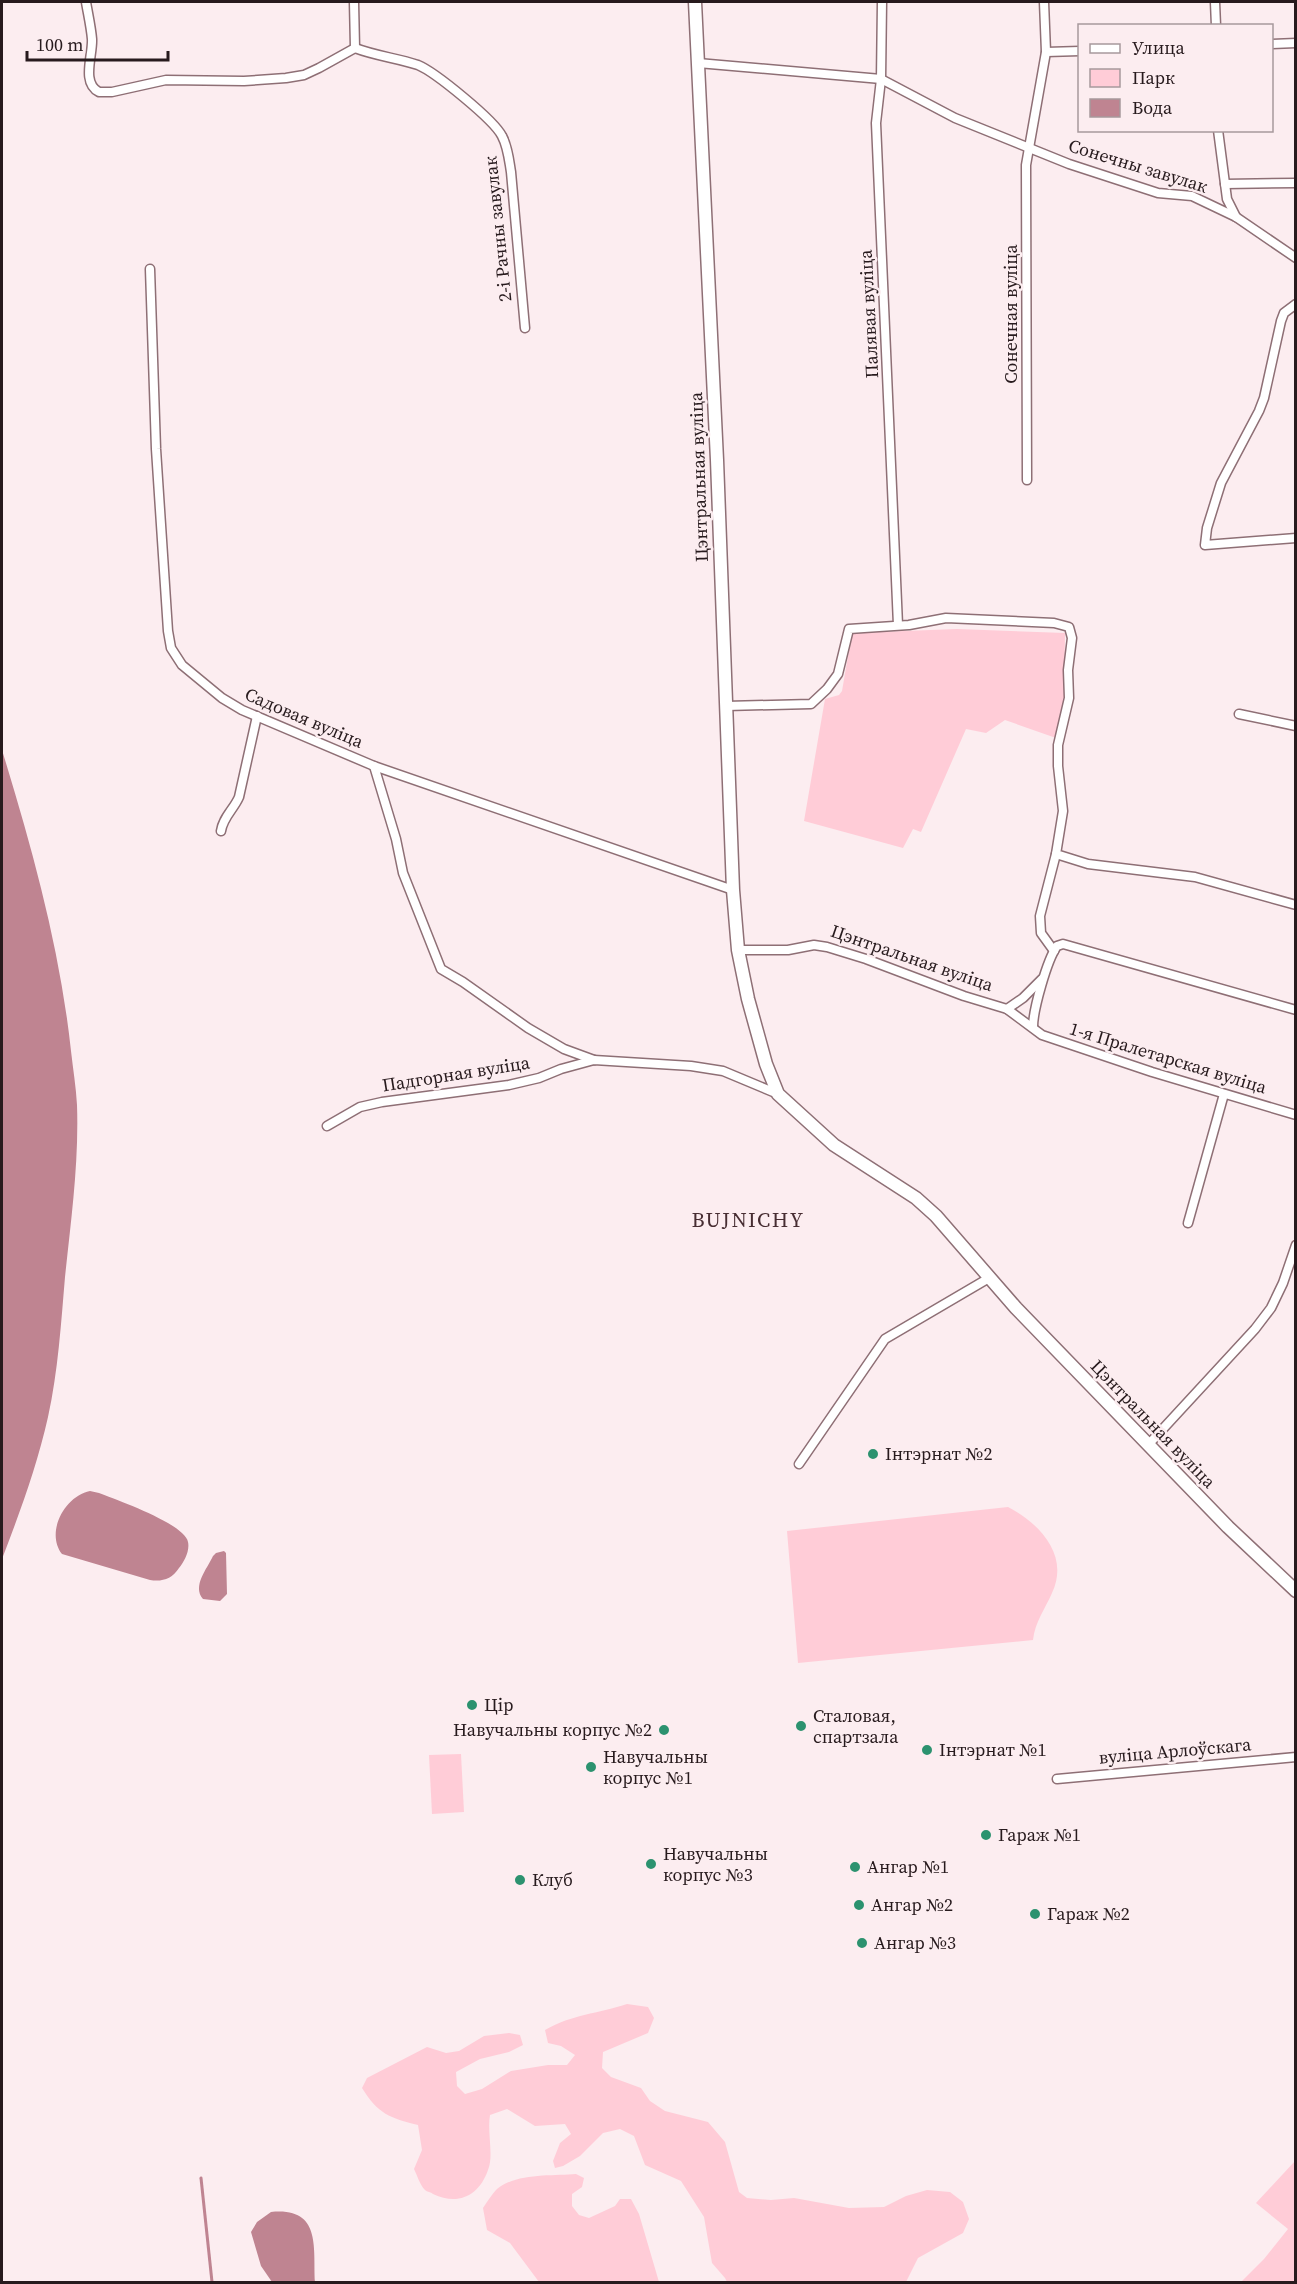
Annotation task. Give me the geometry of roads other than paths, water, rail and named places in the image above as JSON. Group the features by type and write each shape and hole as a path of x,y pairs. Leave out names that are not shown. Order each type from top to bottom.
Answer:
{"street":[{"path":"86,2 92,43 90,77 92,87 99,92 112,92 166,80 244,81 304,75 355,48 354,2"},
{"name":"Цэнтральная вуліца","path":"695,2 716,425 733,890 738,951 759,1040 778,1094 834,1145 916,1198 936,1216 989,1278 1148,1445 1228,1527 1296,1591"},
{"name":"Палявая вуліца","path":"882,2 881,79 876,123 898,625"},
{"name":"Сонечная вуліца","path":"1027,480 1026,165 1046,52 1044,2"},
{"path":"1215,2 1216,24"},
{"path":"1273,44 1296,43"},
{"name":"2-і Рачны завулак","path":"355,48 421,67 441,80 494,124 502,135 507,147 511,172 525,328"},
{"path":"1046,52 1078,51"},
{"path":"698,63 881,79"},
{"name":"Сонечны завулак","path":"881,79 955,118 1069,164 1158,193 1192,196 1236,217 1296,258"},
{"path":"1218,132 1227,199 1236,217"},
{"path":"1225,183 1296,183"},
{"name":"Садовая вуліца","path":"150,269 156,449 169,640 174,654 182,664 222,698 257,716 374,766 733,890"},
{"path":"1296,304 1288,308 1281,321 1264,398 1221,483 1207,528 1205,545 1296,538"},
{"path":"726,706 811,704 827,689 838,674 849,629 946,618 1054,623 1069,627 1072,638 1068,670 1069,698 1058,745 1063,811 1056,854 1040,916 1041,933 1054,951"},
{"path":"1239,714 1296,726"},
{"path":"221,831 222,825 236,804 257,716"},
{"name":"Падгорная вуліца","path":"374,766 396,839 403,873 441,969 528,1029 564,1049 594,1060 691,1066 723,1071 778,1094"},
{"path":"1056,854 1088,864 1124,870 1195,877 1296,905"},
{"path":"1033,1027 1034,1015 1054,951 1063,944 1077,946 1296,1010"},
{"name":"Цэнтральная вуліца","path":"738,951 789,950 814,945 827,947 875,962 964,996 1008,1008 1033,1027"},
{"path":"1008,1008 1035,988 1046,974"},
{"name":"1-я Пралетарская вуліца","path":"1033,1027 1042,1035 1152,1072 1296,1115"},
{"name":"Падгорная вуліца","path":"327,1126 360,1107 509,1085 594,1060"},
{"path":"1188,1224 1224,1094"},
{"path":"1148,1445 1255,1329 1271,1308 1283,1283 1296,1245"},
{"path":"799,1464 885,1339 989,1278"},
{"name":"вуліца Арлоўскага","path":"1057,1779 1296,1757"}],"water":[{"path":"2,750 44,899 60,974 76,1092 77,1148 59,1347 51,1400 44,1435 33,1471 2,1559"},
{"path":"90,1491 149,1513 184,1535 188,1542 188,1549 185,1560 176,1572 166,1579 150,1580 62,1554 57,1545 56,1536 60,1516 73,1500"},
{"path":"224,1551 226,1553 227,1594 220,1601 203,1599 199,1589 202,1578 213,1556"},
{"path":"271,2212 287,2212 299,2216 307,2223 314,2244 315,2282 272,2282 261,2266 251,2232 257,2222"}],"waterway":[{"path":"201,2178 212,2282"}],"place":[{"name":"Інтэрнат №2","path":"873,1454"},
{"name":"Цір","path":"472,1705"},
{"name":"Сталовая, спартзала","path":"801,1726"},
{"name":"Навучальны корпус №2","path":"664,1730"},
{"name":"Інтэрнат №1","path":"927,1750"},
{"name":"Навучальны корпус №1","path":"591,1767"},
{"name":"Гараж №1","path":"986,1835"},
{"name":"Навучальны корпус №3","path":"651,1864"},
{"name":"Ангар №1","path":"855,1867"},
{"name":"Клуб","path":"520,1880"},
{"name":"Ангар №2","path":"859,1905"},
{"name":"Гараж №2","path":"1035,1914"},
{"name":"Ангар №3","path":"862,1943"}],"district":[{"name":"BUJNICHY","path":"748,1220"}]}
